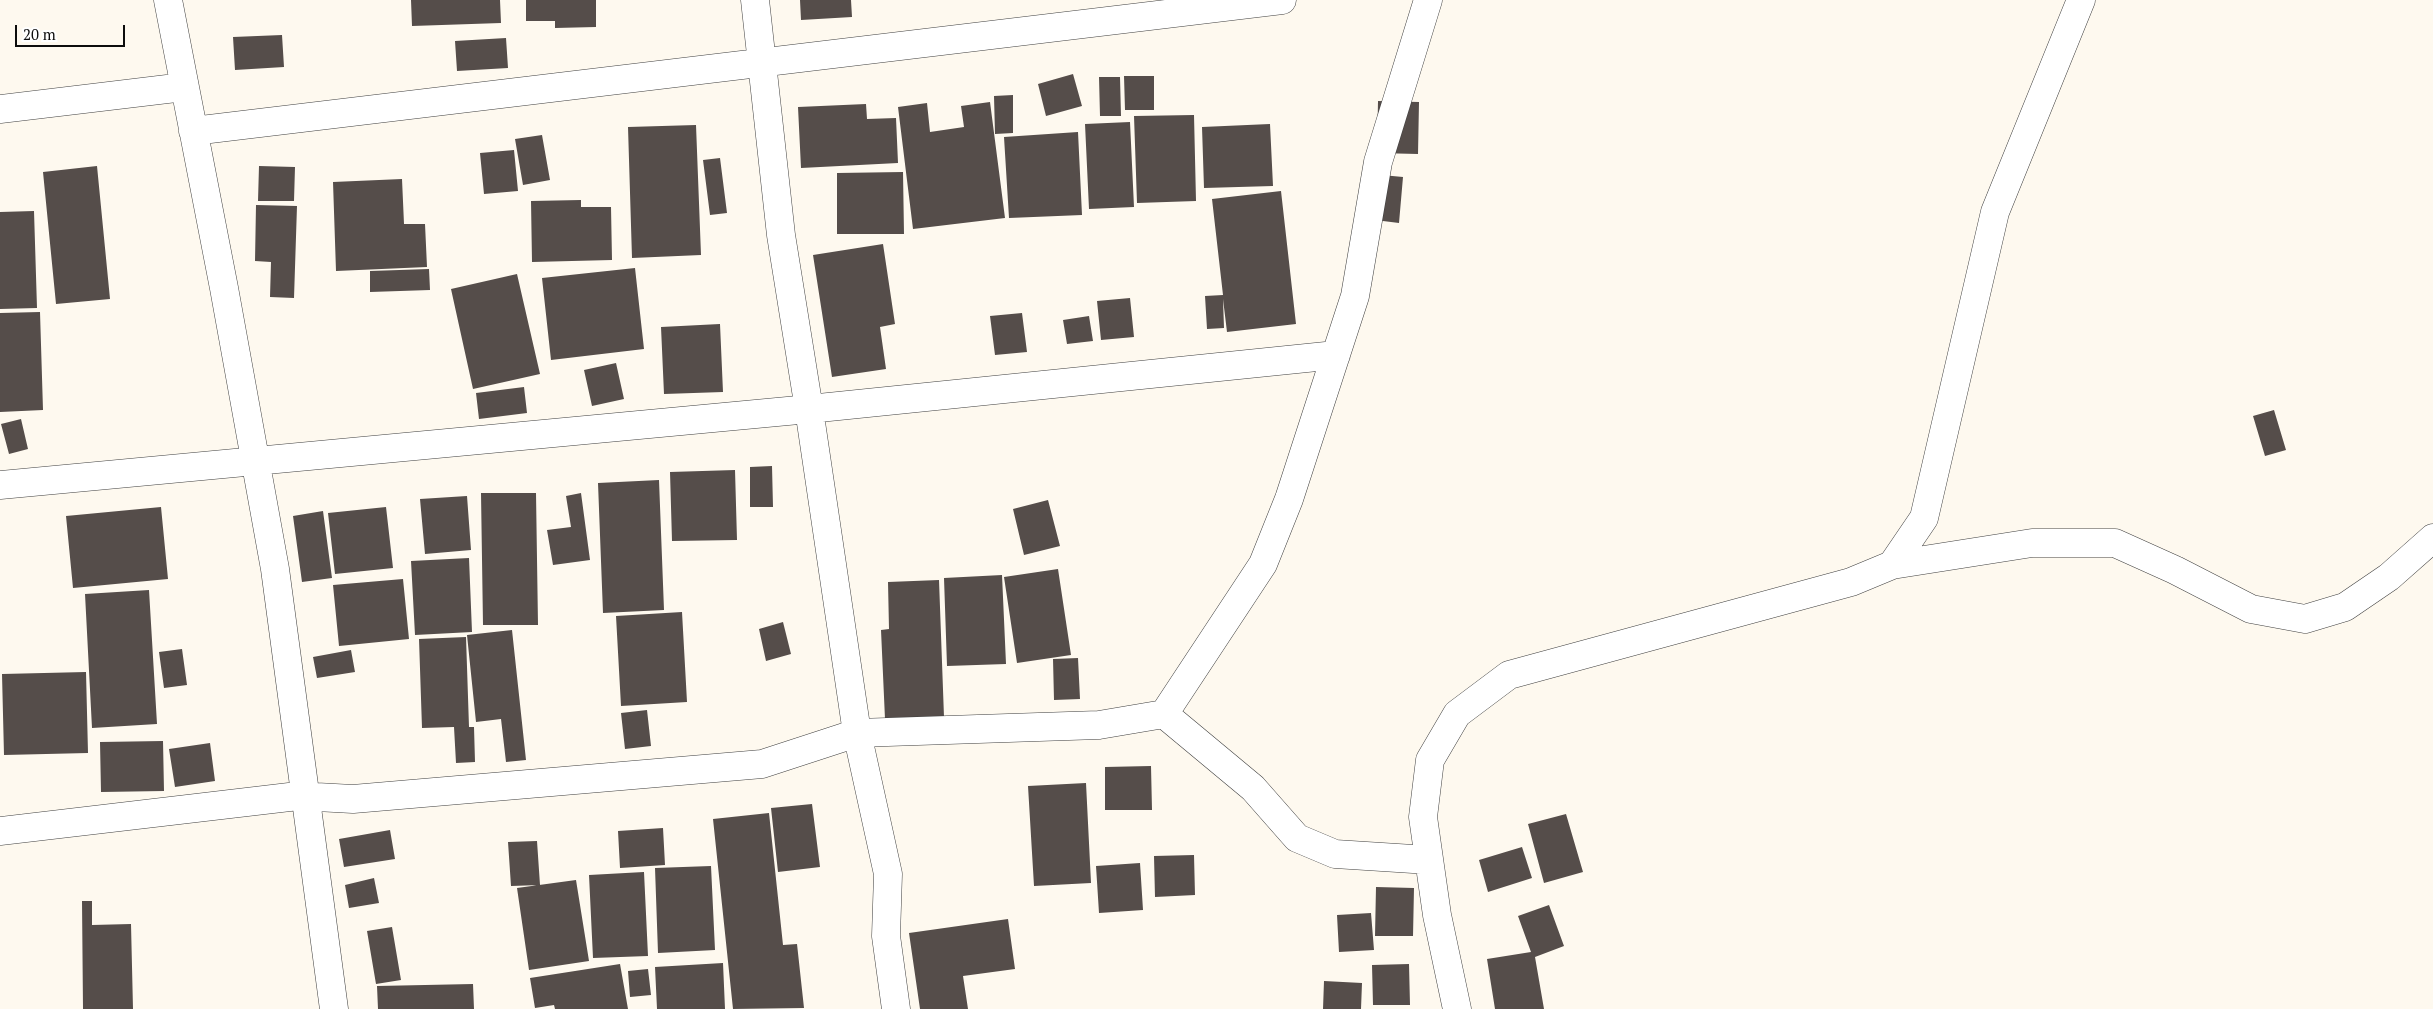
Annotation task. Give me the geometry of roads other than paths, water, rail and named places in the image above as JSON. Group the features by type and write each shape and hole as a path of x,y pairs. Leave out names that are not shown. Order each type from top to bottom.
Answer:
{"street":[{"path":"168,0 275,569 334,1009"},
{"path":"755,0 781,235 857,733 888,874 886,936 896,1009"},
{"path":"193,131 1282,0"},
{"path":"0,831 306,796 353,799 762,764 857,733 1099,725 1164,714 1263,564 1288,499 1355,296 1378,162 1428,0"},
{"path":"1892,565 1924,518 1995,212 2081,0"},
{"path":"0,109 184,87"},
{"path":"0,485 809,409 1336,355"},
{"path":"1457,1009 1437,915 1424,817 1430,760 1457,714 1509,675 1851,582 1892,565 2032,543 2115,543 2175,570 2251,609 2305,619 2346,607 2389,577 2433,538"},
{"path":"1164,714 1254,788 1297,838 1334,854 1429,860"}]}
